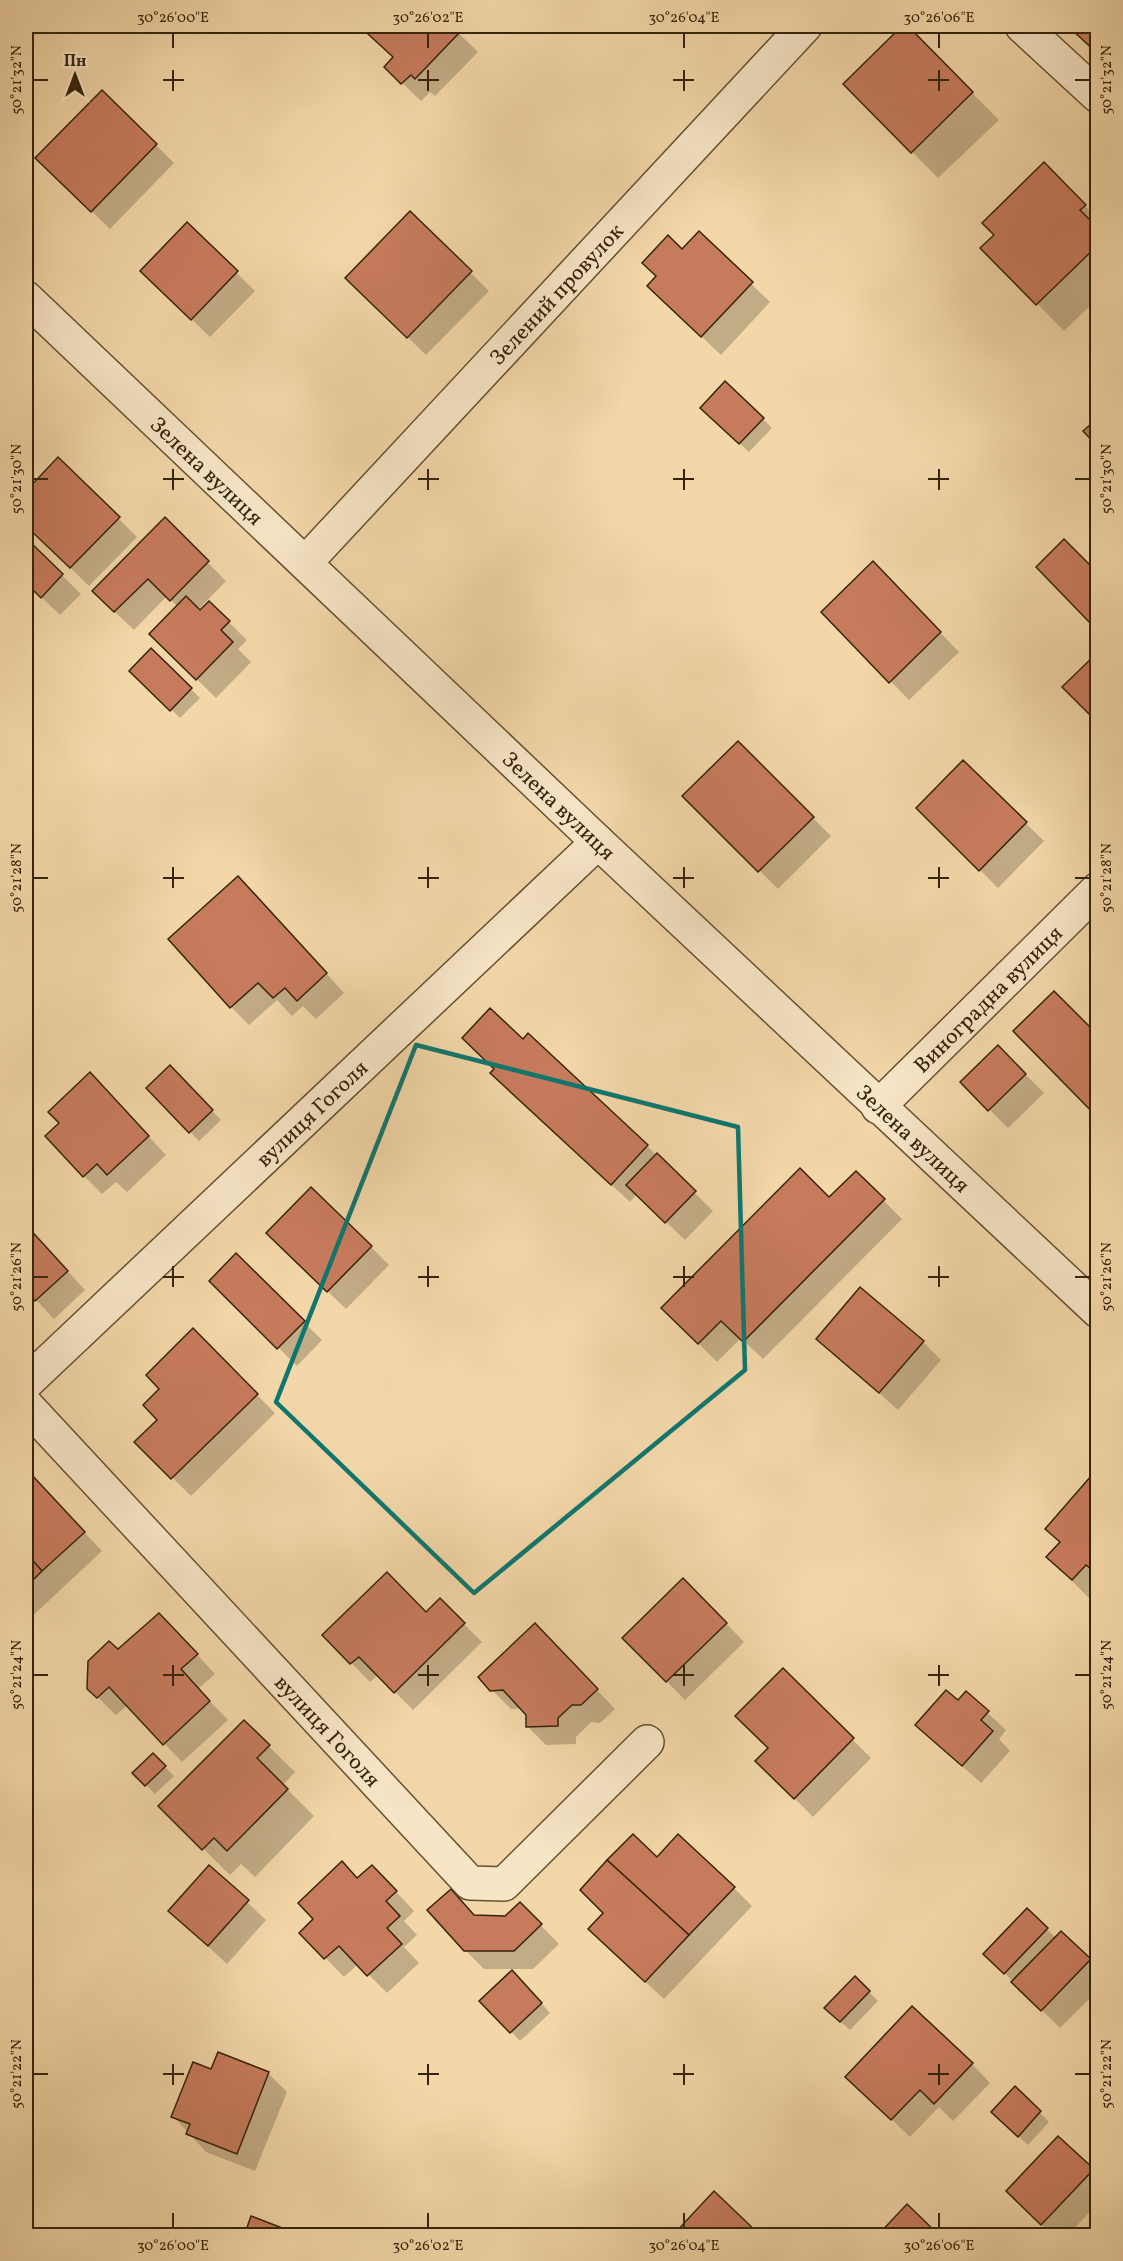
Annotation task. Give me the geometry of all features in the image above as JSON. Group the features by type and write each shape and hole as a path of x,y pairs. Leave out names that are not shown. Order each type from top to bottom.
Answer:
{"street":[{"name":"Зелений провулок","path":"305,563 806,26"},
{"path":"1022,26 1098,96"},
{"name":"Зелена вулиця","path":"26,298 598,842 1098,1311"},
{"name":"вулиця Гоголя","path":"26,1383 598,842"},
{"name":"Виноградна вулиця","path":"879,1107 1098,890"},
{"name":"вулиця Гоголя","path":"26,1405 470,1882 504,1884 647,1742"}],"highlighted area":[{"path":"416,1045 738,1127 745,1370 474,1593 276,1402"}],"building":[{"path":"376,26 453,26 460,32 415,79 411,75 401,84 384,67 393,57 368,34"},
{"path":"902,26 908,26 973,92 911,153 843,84"},
{"path":"1072,26 1098,26 1098,54 1070,28"},
{"path":"102,90 157,144 91,212 35,158"},
{"path":"1044,162 1086,205 1080,210 1098,228 1098,245 1036,305 980,248 994,235 982,223"},
{"path":"410,211 472,271 407,338 345,278"},
{"path":"187,222 238,271 191,320 140,271"},
{"path":"699,231 753,282 701,337 647,286 656,276 642,263 668,235 682,249"},
{"path":"725,381 764,418 739,444 700,408"},
{"path":"1098,418 1098,447 1083,431"},
{"path":"58,457 120,517 70,568 26,526 26,491"},
{"path":"165,517 209,561 170,601 148,579 114,612 92,591"},
{"path":"26,538 63,574 41,598 26,583"},
{"path":"1064,539 1098,573 1098,620 1092,625 1036,567"},
{"path":"873,561 941,632 889,683 821,612"},
{"path":"186,596 200,610 209,601 230,621 221,630 233,642 196,680 149,634"},
{"path":"151,648 192,688 170,711 129,671"},
{"path":"1098,652 1098,723 1062,687"},
{"path":"738,741 814,817 758,872 682,796"},
{"path":"963,760 1027,822 979,871 916,808"},
{"path":"238,876 327,973 297,1001 285,988 273,998 258,983 230,1008 168,939"},
{"path":"1054,991 1098,1035 1098,1118 1013,1031"},
{"path":"490,1008 523,1039 528,1033 648,1145 611,1185 490,1073 494,1069 462,1038"},
{"path":"998,1045 1026,1074 988,1111 960,1082"},
{"path":"170,1065 213,1110 189,1133 146,1088"},
{"path":"90,1072 149,1136 107,1175 97,1164 83,1177 45,1136 59,1123 48,1112"},
{"path":"657,1153 696,1191 665,1223 626,1185"},
{"path":"800,1168 829,1197 856,1171 885,1199 743,1342 721,1321 698,1344 661,1308"},
{"path":"311,1187 372,1246 327,1292 266,1233"},
{"path":"26,1225 68,1271 35,1301 26,1291"},
{"path":"236,1253 305,1321 277,1349 209,1281"},
{"path":"860,1287 924,1341 879,1393 816,1339"},
{"path":"193,1328 258,1394 171,1479 134,1442 157,1420 143,1405 159,1389 146,1375"},
{"path":"1098,1468 1098,1575 1086,1565 1072,1580 1046,1557 1060,1542 1045,1529"},
{"path":"30,1473 85,1532 42,1571 26,1553 26,1477"},
{"path":"26,1553 42,1571 26,1587"},
{"path":"387,1572 426,1612 440,1598 465,1623 394,1693 359,1657 350,1664 322,1635"},
{"path":"683,1578 727,1623 666,1682 622,1638"},
{"path":"159,1613 198,1654 181,1669 210,1701 163,1745 109,1687 97,1698 87,1689 88,1661 109,1641 118,1649"},
{"path":"535,1623 598,1689 581,1705 572,1705 558,1718 558,1726 526,1727 526,1715 503,1690 490,1691 478,1677"},
{"path":"783,1668 854,1738 794,1799 755,1761 768,1748 735,1716"},
{"path":"946,1690 958,1700 966,1691 989,1711 981,1720 993,1731 962,1766 915,1725"},
{"path":"244,1720 270,1745 257,1758 288,1789 227,1851 214,1838 202,1850 158,1806"},
{"path":"153,1753 166,1766 145,1786 132,1773"},
{"path":"633,1834 657,1857 678,1834 735,1887 689,1935 607,1860"},
{"path":"607,1860 689,1935 645,1982 588,1929 603,1913 580,1890"},
{"path":"342,1861 357,1878 372,1865 397,1891 386,1901 400,1916 387,1928 402,1944 367,1976 339,1946 324,1959 299,1933 313,1919 298,1903"},
{"path":"209,1865 249,1900 208,1946 168,1911"},
{"path":"451,1889 474,1915 505,1916 520,1902 542,1924 514,1951 464,1951 427,1910"},
{"path":"1027,1908 1048,1928 1004,1974 983,1954"},
{"path":"1061,1931 1091,1959 1041,2011 1011,1982"},
{"path":"512,1970 542,2003 510,2033 479,2001"},
{"path":"855,1976 870,1991 840,2022 824,2008"},
{"path":"912,2006 973,2063 934,2104 920,2090 891,2120 845,2077"},
{"path":"218,2052 269,2072 237,2154 186,2134 190,2124 171,2117 193,2062 211,2069"},
{"path":"1015,2086 1041,2111 1018,2137 991,2112"},
{"path":"1058,2136 1094,2169 1041,2225 1006,2191"},
{"path":"714,2191 761,2236 672,2236"},
{"path":"907,2204 940,2236 877,2236"},
{"path":"251,2216 303,2236 244,2236"}]}
